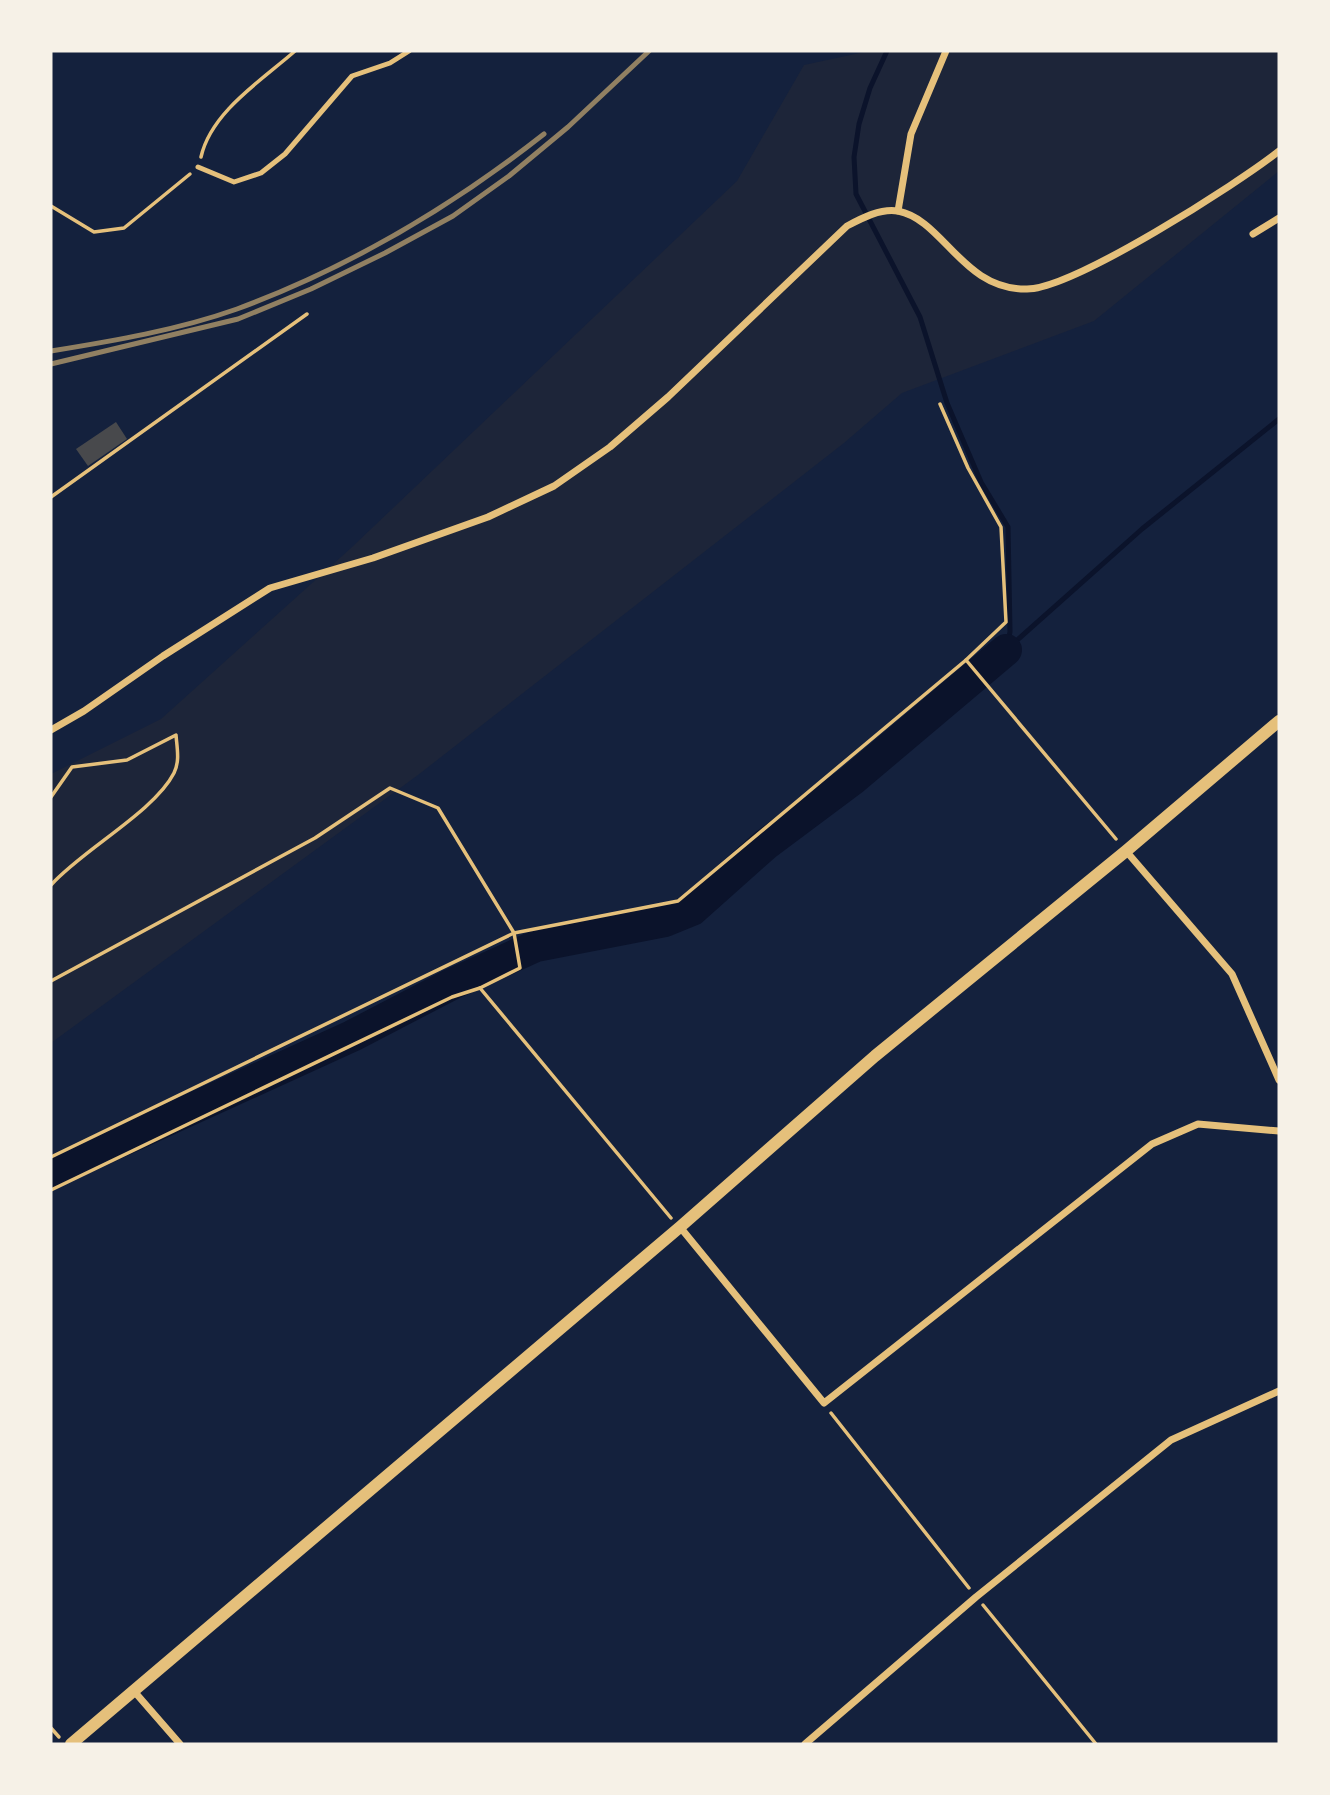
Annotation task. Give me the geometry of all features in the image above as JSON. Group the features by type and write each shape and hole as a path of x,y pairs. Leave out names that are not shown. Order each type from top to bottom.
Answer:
{"street":[{"path":"898,211 911,134 946,51"},
{"path":"51,730 84,712 163,656 270,588 373,558 477,521 554,486 610,447 668,397 848,226 881,212 898,211 916,218 993,285 1029,290 1106,260 1249,175 1279,151"},
{"path":"1253,234 1279,218"},
{"path":"71,1744 680,1227 875,1056 1279,722"},
{"path":"1126,851 1232,974 1279,1080"},
{"path":"680,1227 824,1403 1152,1144 1198,1124 1279,1131"},
{"path":"805,1744 976,1597 1171,1440 1279,1391"},
{"path":"133,1690 180,1744"}],"lane":[{"path":"198,167 234,181 261,173 285,154 352,76 390,63 409,51"}],"path":[{"path":"51,206 94,232 124,229 198,167 205,138 226,112 295,51"},
{"path":"51,497 307,314"},
{"path":"51,1157 514,933 678,901 966,660 1006,622 1001,527 968,468 940,404"},
{"path":"966,660 1126,851"},
{"path":"51,797 72,767 127,760 176,736 178,757 174,773 157,794 106,839 67,866 51,885"},
{"path":"51,981 315,838 390,788 438,807 514,933 520,968 480,988 452,997 51,1190"},
{"path":"480,988 680,1227"},
{"path":"824,1403 976,1597 1096,1744"}],"shaded area":[{"path":"869,51 1279,51 1279,171 1094,321 902,393 844,443 418,775 51,1043 51,774 161,719 351,548 737,181 804,65"}],"building":[{"path":"116,422 127,439 88,466 76,449"}],"waterway":[{"path":"887,51 870,88 859,124 854,157 856,194 920,317 947,403 981,482 1008,527 1010,632 1006,650"},
{"path":"1006,650 1142,529 1279,419"},
{"path":"51,1173 352,1036 452,984 536,946 665,921 692,910 765,845 852,780 1006,650"}],"railway":[{"path":"51,364 238,319 311,289 385,253 453,216 509,176 568,127 649,51"},
{"path":"51,351 192,323 237,309 319,275 435,211 544,134"}]}
